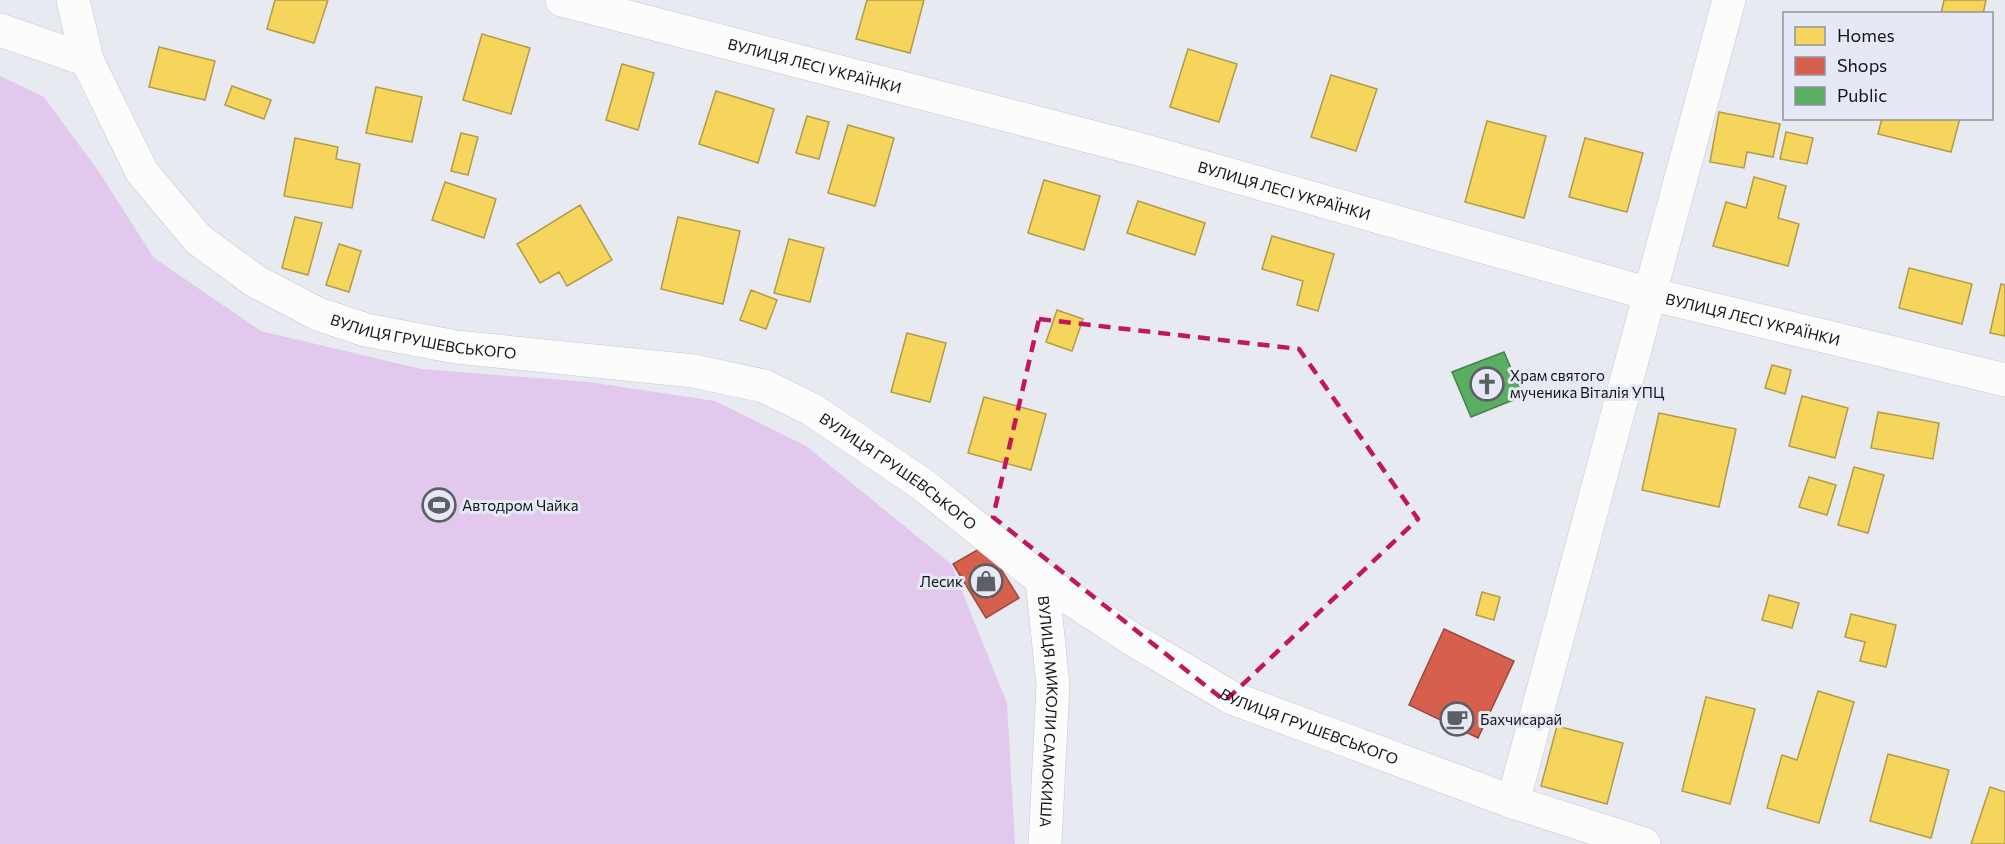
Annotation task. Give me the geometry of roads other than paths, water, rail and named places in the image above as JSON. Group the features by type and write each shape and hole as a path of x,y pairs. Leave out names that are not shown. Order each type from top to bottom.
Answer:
{"street":[{"name":"ВУЛИЦЯ ГРУШЕВСЬКОГО","path":"73,0 87,60 142,172 198,239 255,282 318,314 366,330 456,347 694,371 764,386 811,409 922,484 1042,580 1132,639 1232,698 1513,802 1644,844"},
{"name":"ВУЛИЦЯ ЛЕСІ УКРАЇНКИ","path":"562,0 1146,151 1650,294 2005,380"},
{"path":"1513,802 1728,0"},
{"path":"0,30 87,60"},
{"name":"ВУЛИЦЯ МИКОЛИ САМОКИША","path":"1042,580 1053,685 1045,844"}],"place":[{"name":"Храм святого мученика Віталія УПЦ","path":"1487,384"},
{"name":"Автодром Чайка","path":"439,505"},
{"name":"Лесик","path":"986,581"},
{"name":"Бахчисарай","path":"1457,719"}]}
